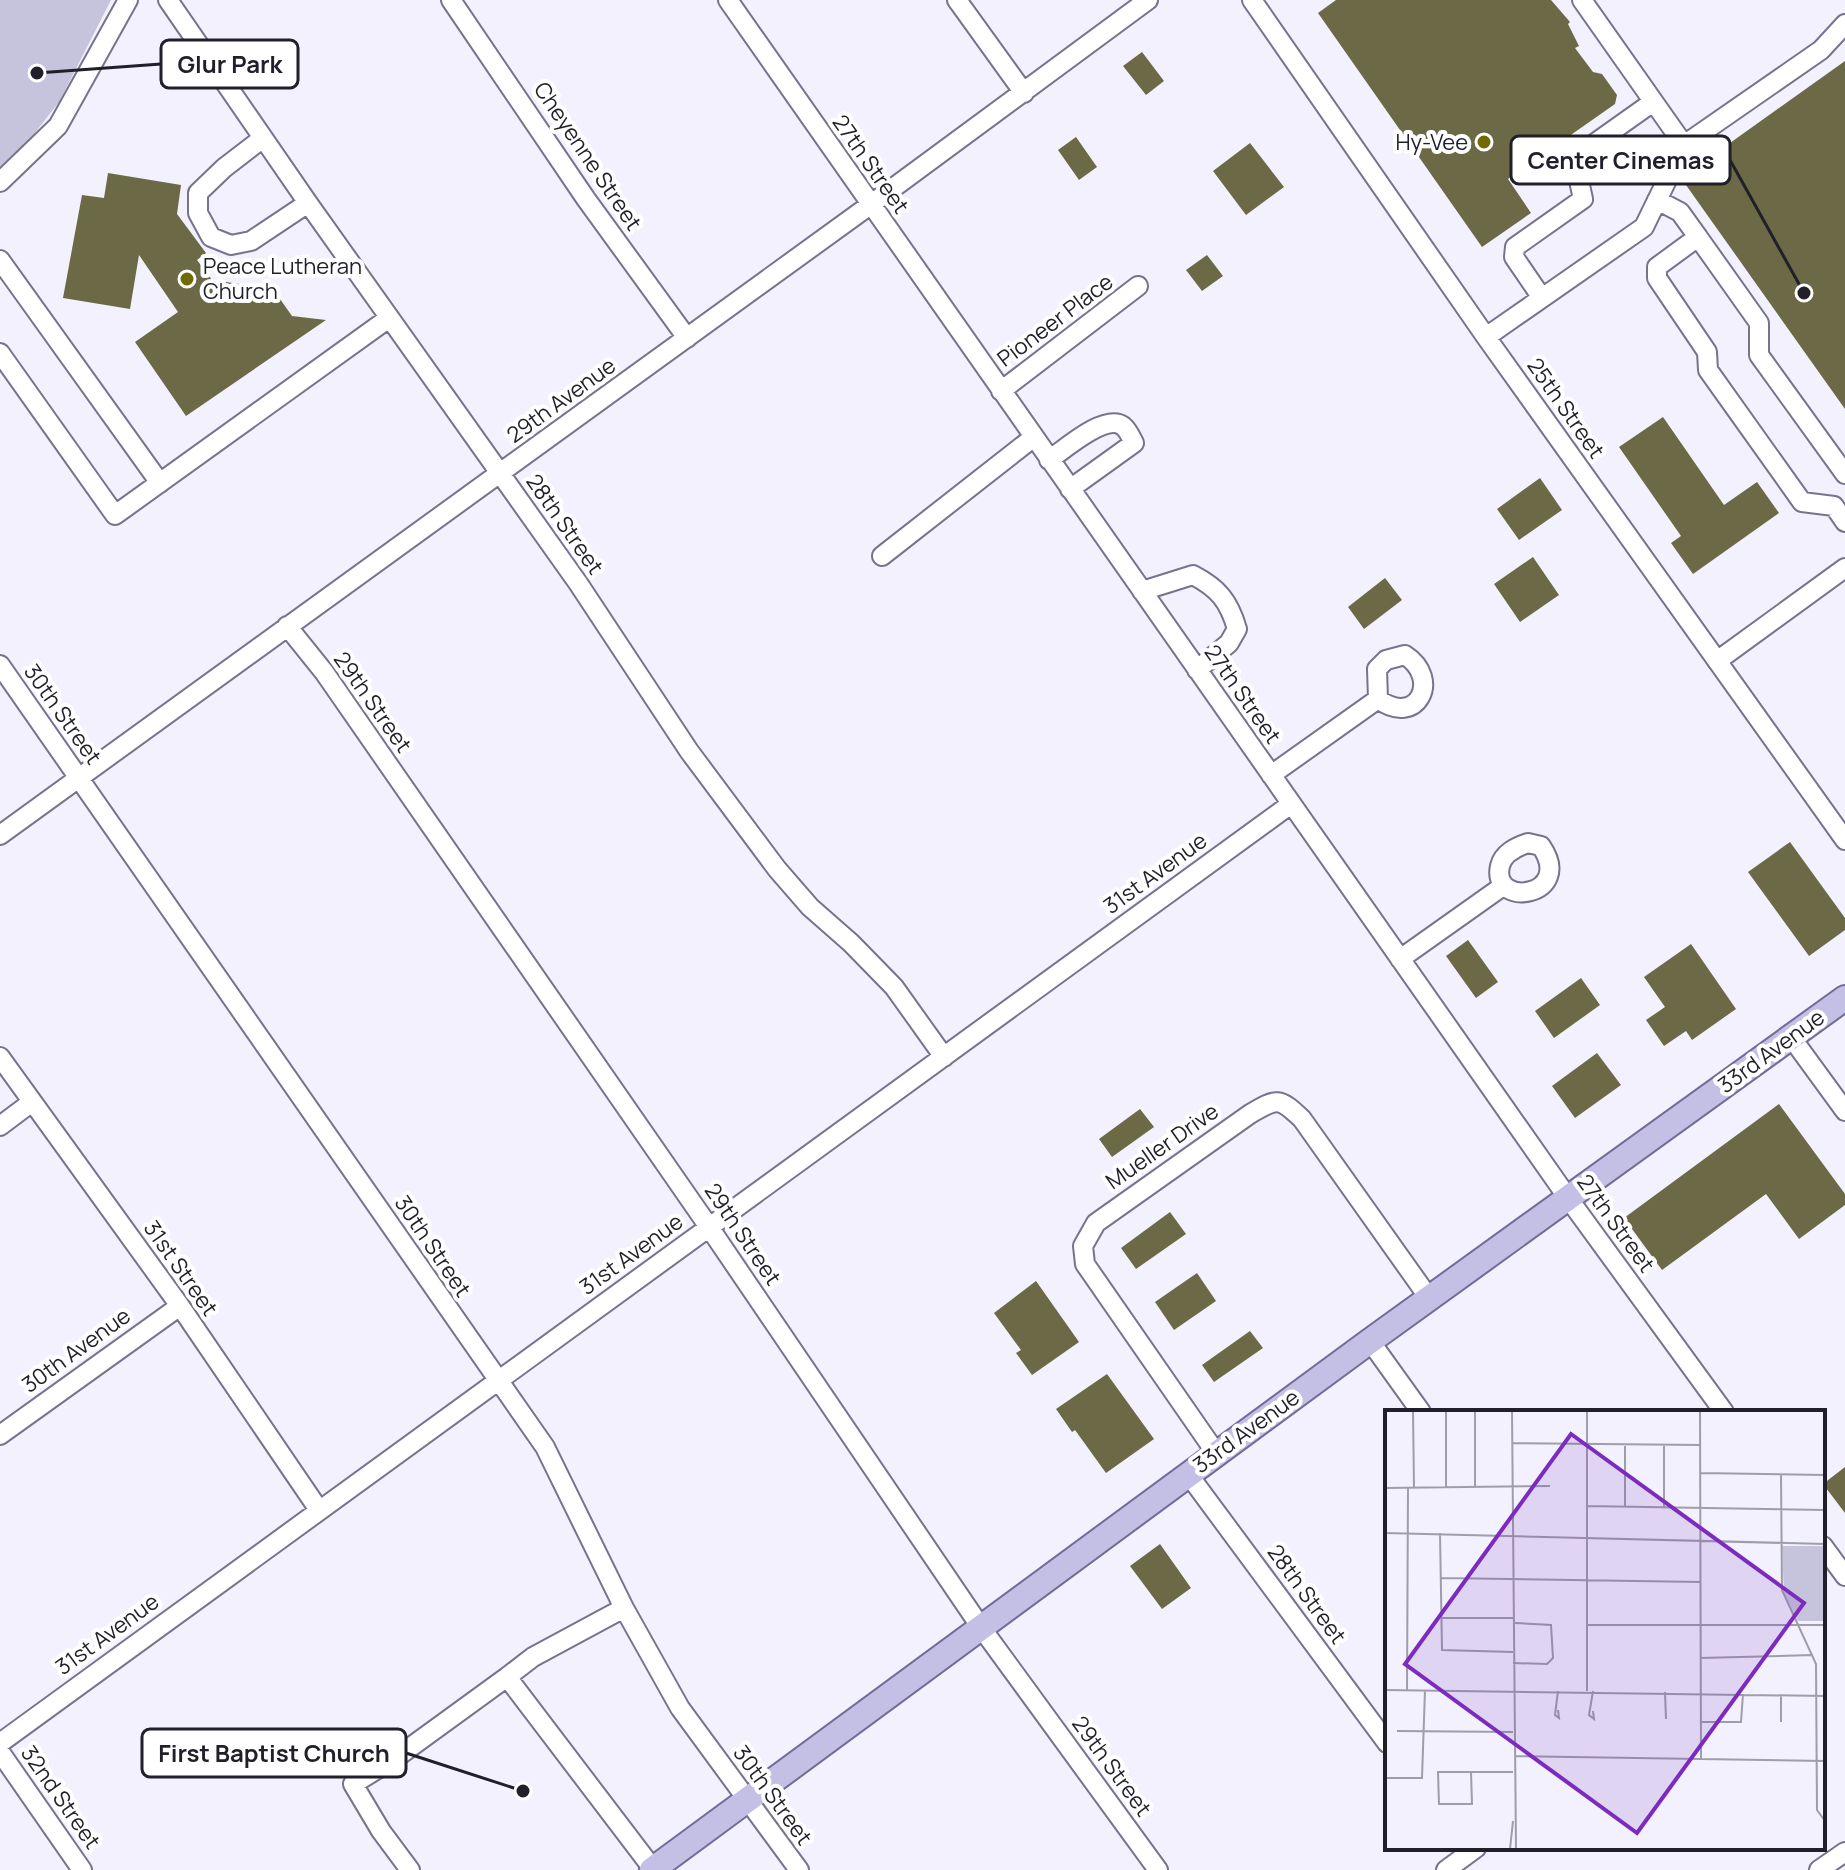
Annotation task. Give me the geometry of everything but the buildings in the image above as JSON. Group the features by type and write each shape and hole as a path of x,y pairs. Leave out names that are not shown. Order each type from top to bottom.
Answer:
{"main road":[{"name":"33rd Avenue","path":"653,1870 1216,1453 1845,998"}],"street":[{"path":"0,182 58,126 128,0"},
{"name":"28th Street","path":"168,0 578,583 689,751 777,869 810,907 894,987 944,1057"},
{"name":"Cheyenne Street","path":"451,0 586,199 687,338"},
{"name":"27th Street","path":"728,0 1568,1198 1723,1410"},
{"path":"957,0 1024,93"},
{"name":"29th Avenue","path":"0,835 1148,0"},
{"name":"25th Street","path":"1252,0 1486,337 1845,840"},
{"path":"1582,0 1684,145"},
{"path":"1486,337 1644,227 1684,145 1821,50 1845,24"},
{"path":"1542,298 1514,257 1515,247 1583,199 1574,158 1653,102"},
{"path":"263,138 198,193 198,213 211,237 231,245 251,241 308,203"},
{"path":"1657,200 1680,212 1759,323 1759,355 1845,474"},
{"path":"1698,237 1657,267 1657,278 1707,352 1708,370 1802,502 1839,502 1845,522"},
{"path":"0,260 160,483"},
{"name":"Pioneer Place","path":"1001,391 1138,286"},
{"path":"0,353 115,515 389,318"},
{"path":"1049,460 1108,422 1121,424 1128,432 1134,443 1070,489"},
{"path":"882,556 1034,437"},
{"path":"1717,661 1845,568"},
{"path":"1142,591 1193,575 1214,586 1226,600 1237,629 1229,643 1197,670"},
{"name":"29th Street","path":"287,626 324,672 709,1227 980,1626 1158,1870"},
{"name":"30th Street","path":"0,665 545,1447 624,1608 680,1708 799,1870"},
{"path":"1271,775 1378,699"},
{"name":"31st Avenue","path":"0,1743 1291,804"},
{"path":"1400,959 1503,886"},
{"path":"1791,1037 1845,1111"},
{"name":"31st Street","path":"0,1057 180,1306 319,1510"},
{"name":"Mueller Drive","path":"1216,1453 1085,1264 1083,1246 1096,1223 1250,1114 1273,1100 1284,1102 1302,1119 1429,1298"},
{"path":"0,1126 32,1102"},
{"name":"30th Avenue","path":"0,1435 180,1306"},
{"path":"1370,1341 1420,1410"},
{"name":"28th Street","path":"1188,1474 1385,1740"},
{"path":"1825,1549 1845,1576"},
{"path":"410,1870 381,1831 353,1784 397,1757 533,1657 624,1608"},
{"path":"507,1677 653,1870"},
{"name":"32nd Street","path":"0,1752 82,1870"},
{"path":"1446,1870 1470,1850"},
{"path":"1819,1870 1845,1852"}],"shaded area":[{"path":"0,0 111,0 59,102 27,143 0,170"}],"place":[{"name":"Glur Park","path":"37,73"},
{"name":"Hy-Vee","path":"1484,142"},
{"name":"Peace Lutheran Church","path":"187,279"},
{"name":"Center Cinemas","path":"1804,293"},
{"name":"First Baptist Church","path":"523,1791"}]}
